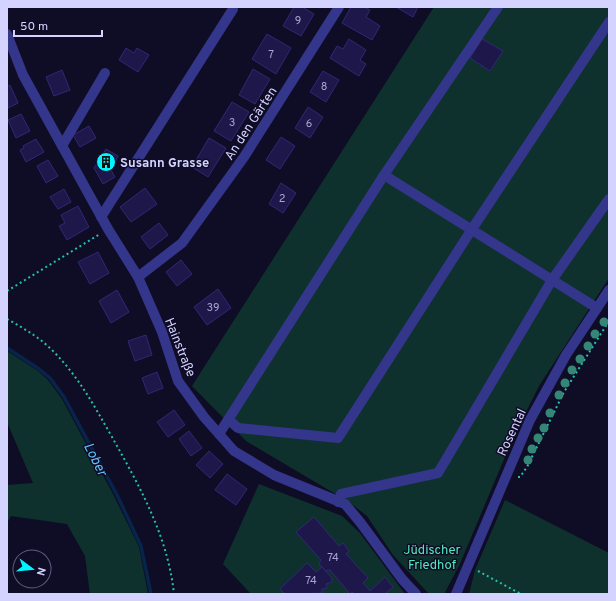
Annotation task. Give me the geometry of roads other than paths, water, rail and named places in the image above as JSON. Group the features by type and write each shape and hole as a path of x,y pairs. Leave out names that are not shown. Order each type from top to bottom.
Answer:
{"street":[{"name":"An den Gärten","path":"138,277 182,243 244,158 339,7"},
{"path":"219,434 230,420 384,176 498,7"},
{"path":"101,217 233,9"},
{"path":"230,420 238,428 338,438 472,229 609,22"},
{"name":"Hainstraße","path":"7,34 23,75 101,217 138,277 162,332 178,380 204,418 234,451 274,475 345,504 416,594"},
{"path":"62,146 105,73"},
{"path":"384,176 472,229 597,308"},
{"path":"338,502 341,494 438,473 552,280 609,199"},
{"name":"Rosental","path":"456,594 504,478 530,420 566,355 609,290"}],"waterway":[{"name":"Lober","path":"7,348 50,378 64,397 117,495 141,546 151,594"}],"place":[{"name":"Susann Grasse","path":"106,162"}],"park label":[{"name":"Jüdischer Friedhof","path":"432,556"}]}
